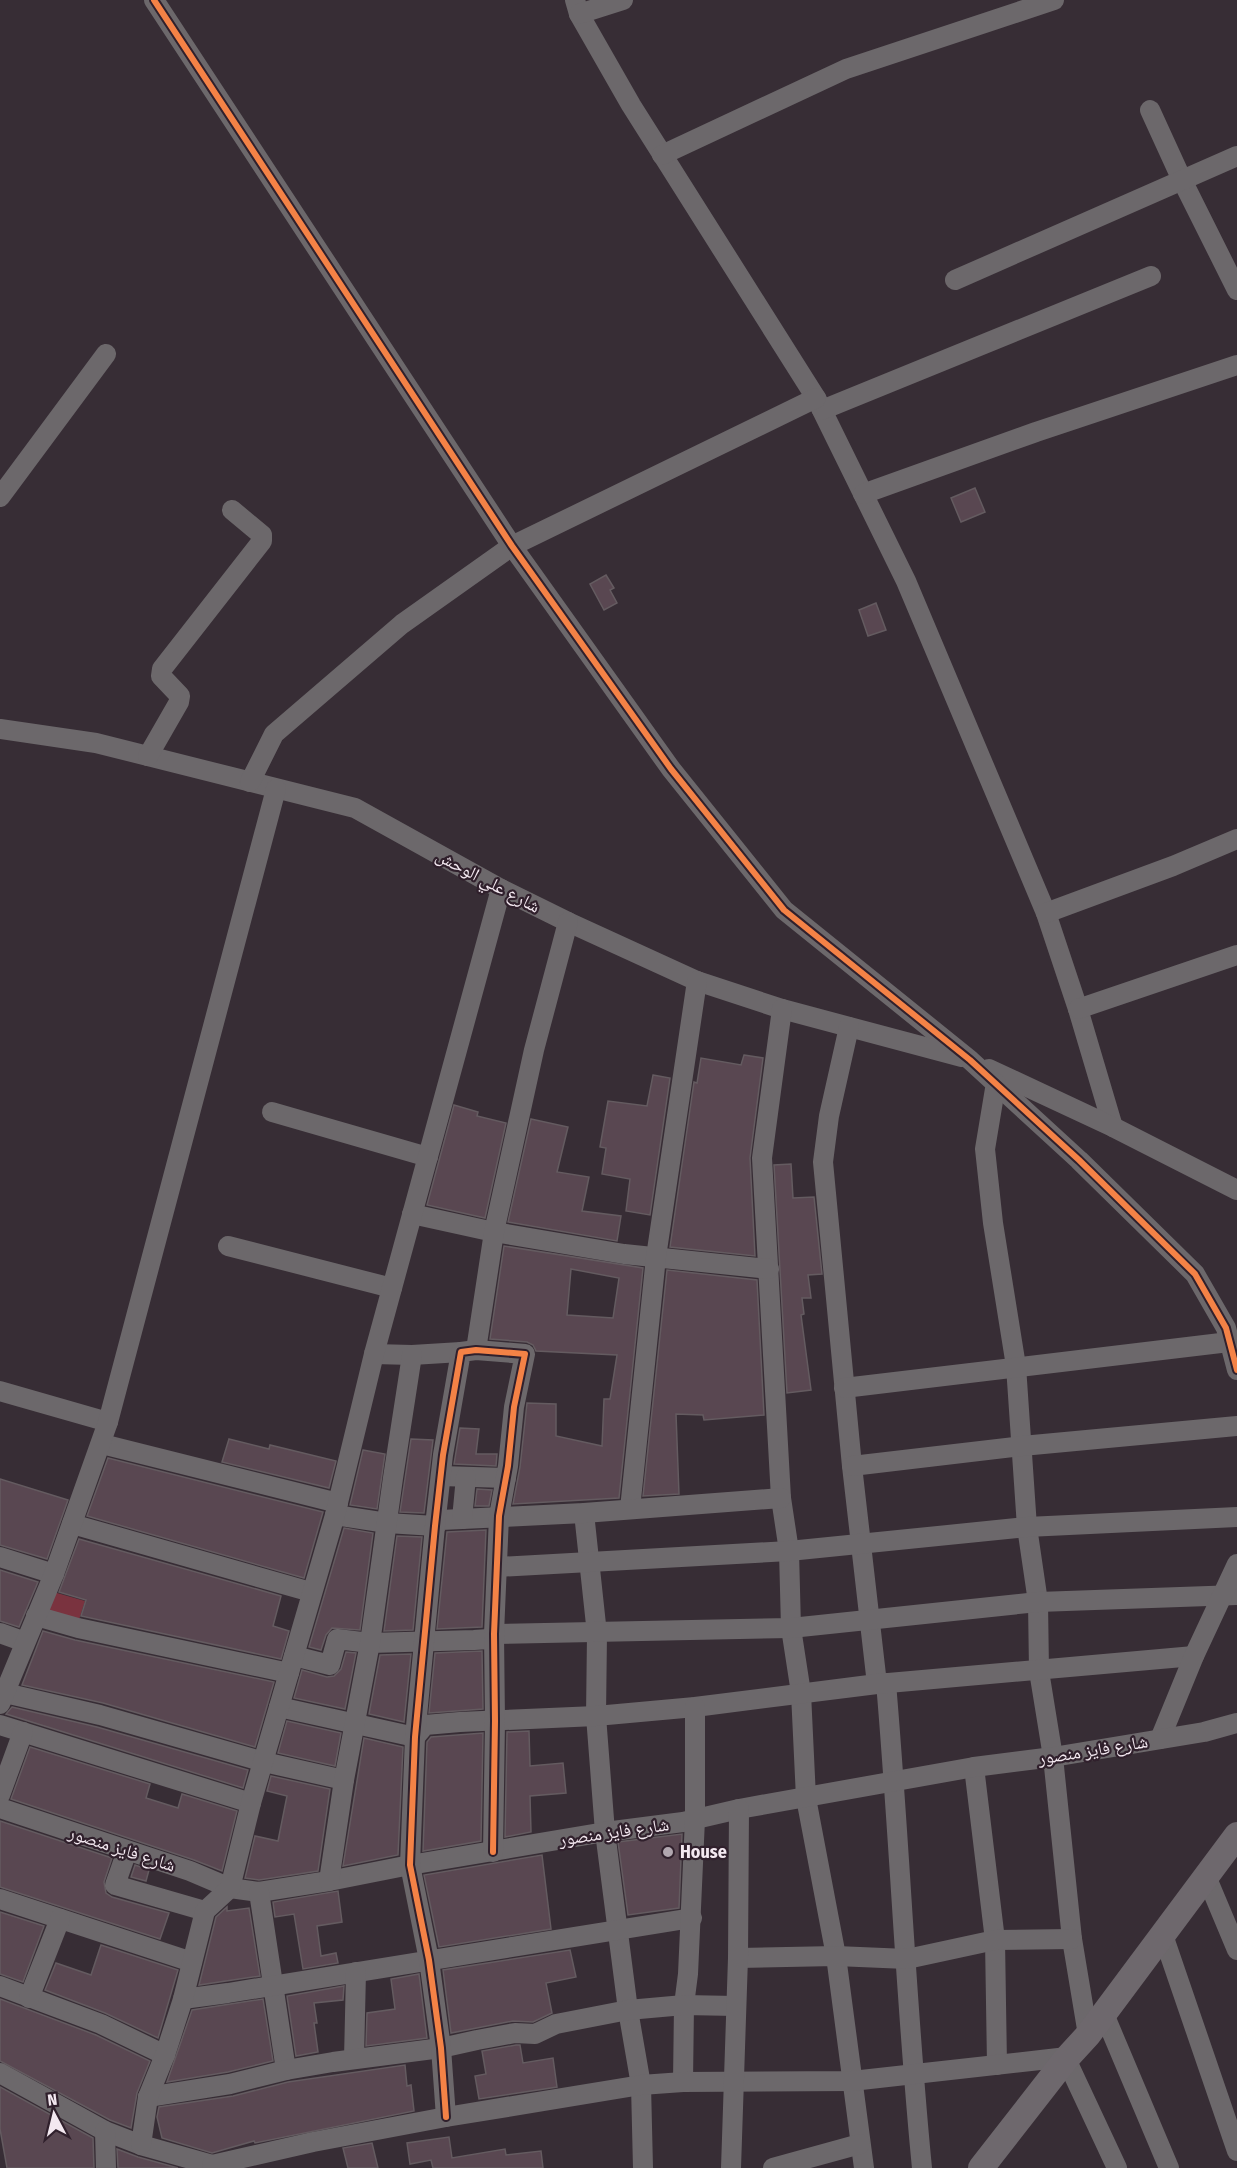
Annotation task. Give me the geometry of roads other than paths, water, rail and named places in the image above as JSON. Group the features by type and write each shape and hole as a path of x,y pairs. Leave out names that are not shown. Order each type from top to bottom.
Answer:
{"main road":[{"path":"981,2168 1067,2058 1088,2035 1237,1835"}],"street":[{"path":"154,0 512,546 671,769 784,910 996,1083 1079,1160 1195,1274 1226,1328 1237,1370"},
{"path":"623,0 577,7 662,155 819,404 906,581 1046,912 1113,1127"},
{"path":"662,155 846,69 1054,0"},
{"path":"1150,110 1237,290"},
{"path":"955,280 1237,156"},
{"path":"250,782 274,734 402,624 512,546 819,404 1151,276"},
{"path":"0,497 106,354"},
{"path":"863,494 1036,432 1237,365"},
{"path":"148,756 179,702 180,696 161,676 162,669 262,542 262,535 232,510"},
{"name":"شارع علي الوحش","path":"0,729 96,743 355,808 501,889 697,981 782,1009 970,1060"},
{"path":"276,789 102,1444 54,1574 2,1698 100,1715 264,1762 344,1780"},
{"path":"1046,912 1173,866 1237,839"},
{"path":"141,2145 148,2097 165,2055 183,1999 205,1911 230,1888 251,1803 336,1509 374,1354 501,889"},
{"path":"446,2117 441,2048 429,1960 410,1865 415,1737 435,1526 441,1476 534,1050 568,922"},
{"path":"1078,1009 1237,955"},
{"path":"630,1509 656,1257 697,981"},
{"path":"782,1009 762,1158 781,1498 789,1551 791,1628 801,1693 806,1798 836,1956 864,2168"},
{"path":"849,1027 829,1116 823,1162 868,1620 881,1683 894,1782 921,2168"},
{"path":"970,1060 1113,1127 1237,1190"},
{"path":"996,1083 985,1149 993,1223 1016,1366 1028,1527 1038,1602 1039,1671 1053,1757 1072,1939 1088,2035"},
{"path":"272,1112 428,1157"},
{"path":"412,1215 494,1232 624,1254 769,1269"},
{"path":"228,1246 392,1287"},
{"path":"844,1388 1229,1342"},
{"path":"374,1354 412,1355 469,1351 525,1354 514,1407 499,1516 494,1634 493,1852"},
{"path":"329,1881 344,1780 370,1643 412,1355"},
{"path":"0,1391 108,1422"},
{"path":"852,1466 1022,1446 1237,1426"},
{"path":"102,1444 387,1523 435,1526 441,1520 584,1513 781,1498"},
{"path":"441,1476 506,1478"},
{"path":"462,1519 466,1477"},
{"path":"584,1513 597,1634 596,1716 605,1832 628,2010 641,2085 643,2168"},
{"path":"497,1567 789,1551 1028,1527 1237,1517"},
{"path":"72,1524 311,1592"},
{"path":"0,1557 54,1574"},
{"path":"1160,1739 1194,1656 1231,1595 1237,1564"},
{"path":"36,1616 78,1628 291,1664 330,1665 337,1639 370,1643 489,1639 494,1634 550,1632 597,1634 791,1628 1038,1602 1231,1595"},
{"path":"0,1633 25,1642"},
{"path":"415,1737 425,1725 596,1716 695,1707 881,1683 1194,1656"},
{"path":"279,1707 415,1737"},
{"path":"683,2082 684,2005 692,1918 695,1707"},
{"name":"شارع فايز منصور","path":"0,1808 190,1871 230,1888 258,1892 605,1832 695,1819 974,1767 1053,1757 1204,1732 1237,1723"},
{"path":"0,1725 251,1803"},
{"path":"0,1795 23,1732"},
{"path":"974,1767 995,1940 997,2065"},
{"path":"731,2168 738,1958 739,1809"},
{"path":"127,1851 115,1885 205,1911"},
{"path":"1206,1876 1237,1950"},
{"path":"258,1892 286,2070"},
{"path":"0,1899 192,1962"},
{"path":"183,1999 692,1918"},
{"path":"29,1998 60,1919"},
{"path":"1162,1935 1237,2151"},
{"path":"738,1958 836,1956 907,1959 995,1940 1072,1939"},
{"path":"354,2059 356,1972"},
{"path":"0,1986 101,2024 165,2055"},
{"path":"148,2097 230,2084 286,2070 441,2048 515,2033 536,2034 556,2024 628,2010 684,2005 736,2006"},
{"path":"1104,2014 1169,2168"},
{"path":"0,2073 105,2131 141,2145 214,2166 313,2142 446,2117 641,2085 683,2082 852,2081 1067,2058 1117,2168"},
{"path":"105,2131 106,2168"},
{"path":"773,2168 860,2144"}],"place":[{"name":"House","path":"668,1852"}]}
